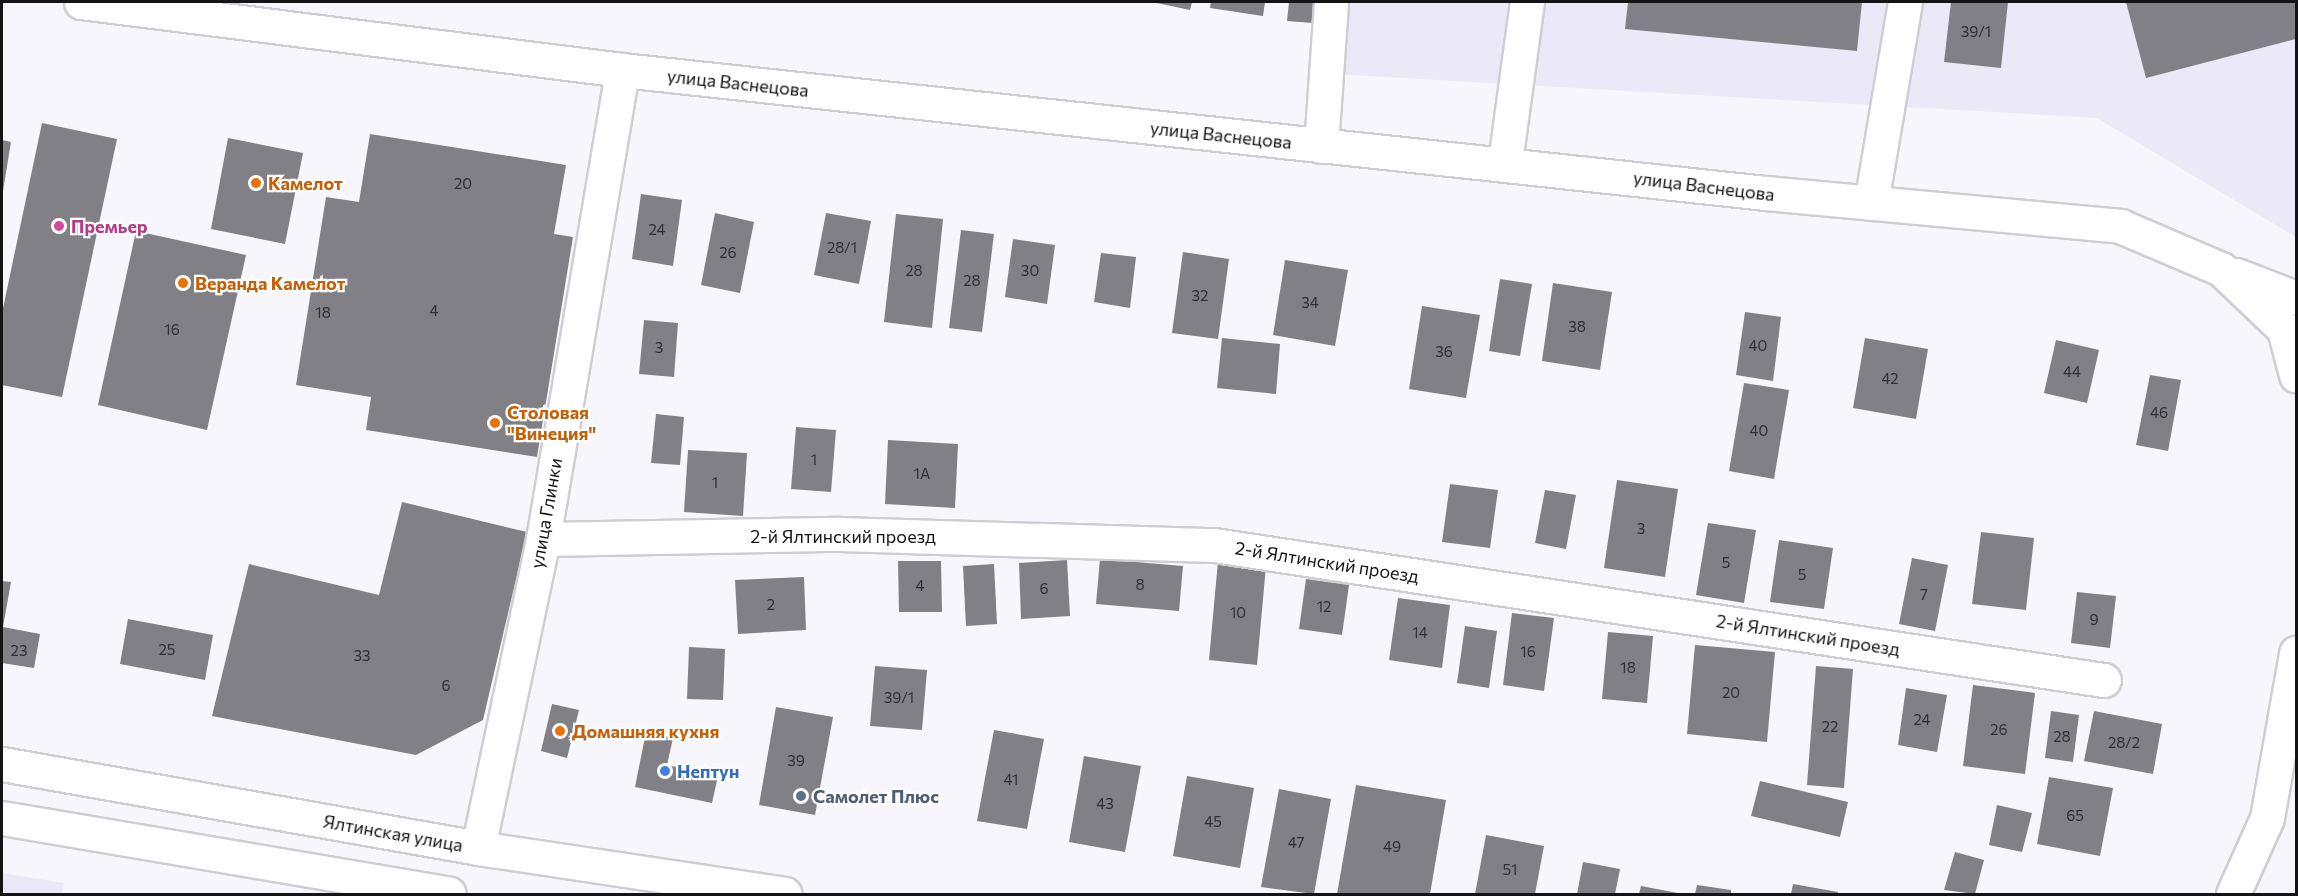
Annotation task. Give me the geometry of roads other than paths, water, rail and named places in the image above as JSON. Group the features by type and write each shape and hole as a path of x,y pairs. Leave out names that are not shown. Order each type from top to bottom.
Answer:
{"street":[{"name":"улица Васнецова","path":"81,2 622,70 1321,146 1505,162 1872,203 2120,226 2220,269 2284,329 2296,375"},
{"path":"1321,146 1331,2"},
{"path":"1505,162 1527,2"},
{"path":"1872,203 1905,2"},
{"name":"улица Глинки","path":"478,848 543,539 622,70"},
{"path":"2220,269 2296,298"},
{"name":"2-й Ялтинский проезд","path":"543,539 839,534 1214,544 2104,680"},
{"path":"2233,894 2267,818 2296,653"},
{"name":"Ялтинская улица","path":"2,764 478,848 785,894"},
{"path":"2,818 449,894"}],"place":[{"name":"Камелот","path":"256,183"},
{"name":"Премьер","path":"59,226"},
{"name":"Веранда Камелот","path":"183,283"},
{"name":"Столовая \"Винеция\"","path":"495,423"},
{"name":"Домашняя кухня","path":"560,731"},
{"name":"Нептун","path":"665,771"},
{"name":"Самолет Плюс","path":"801,796"}]}
